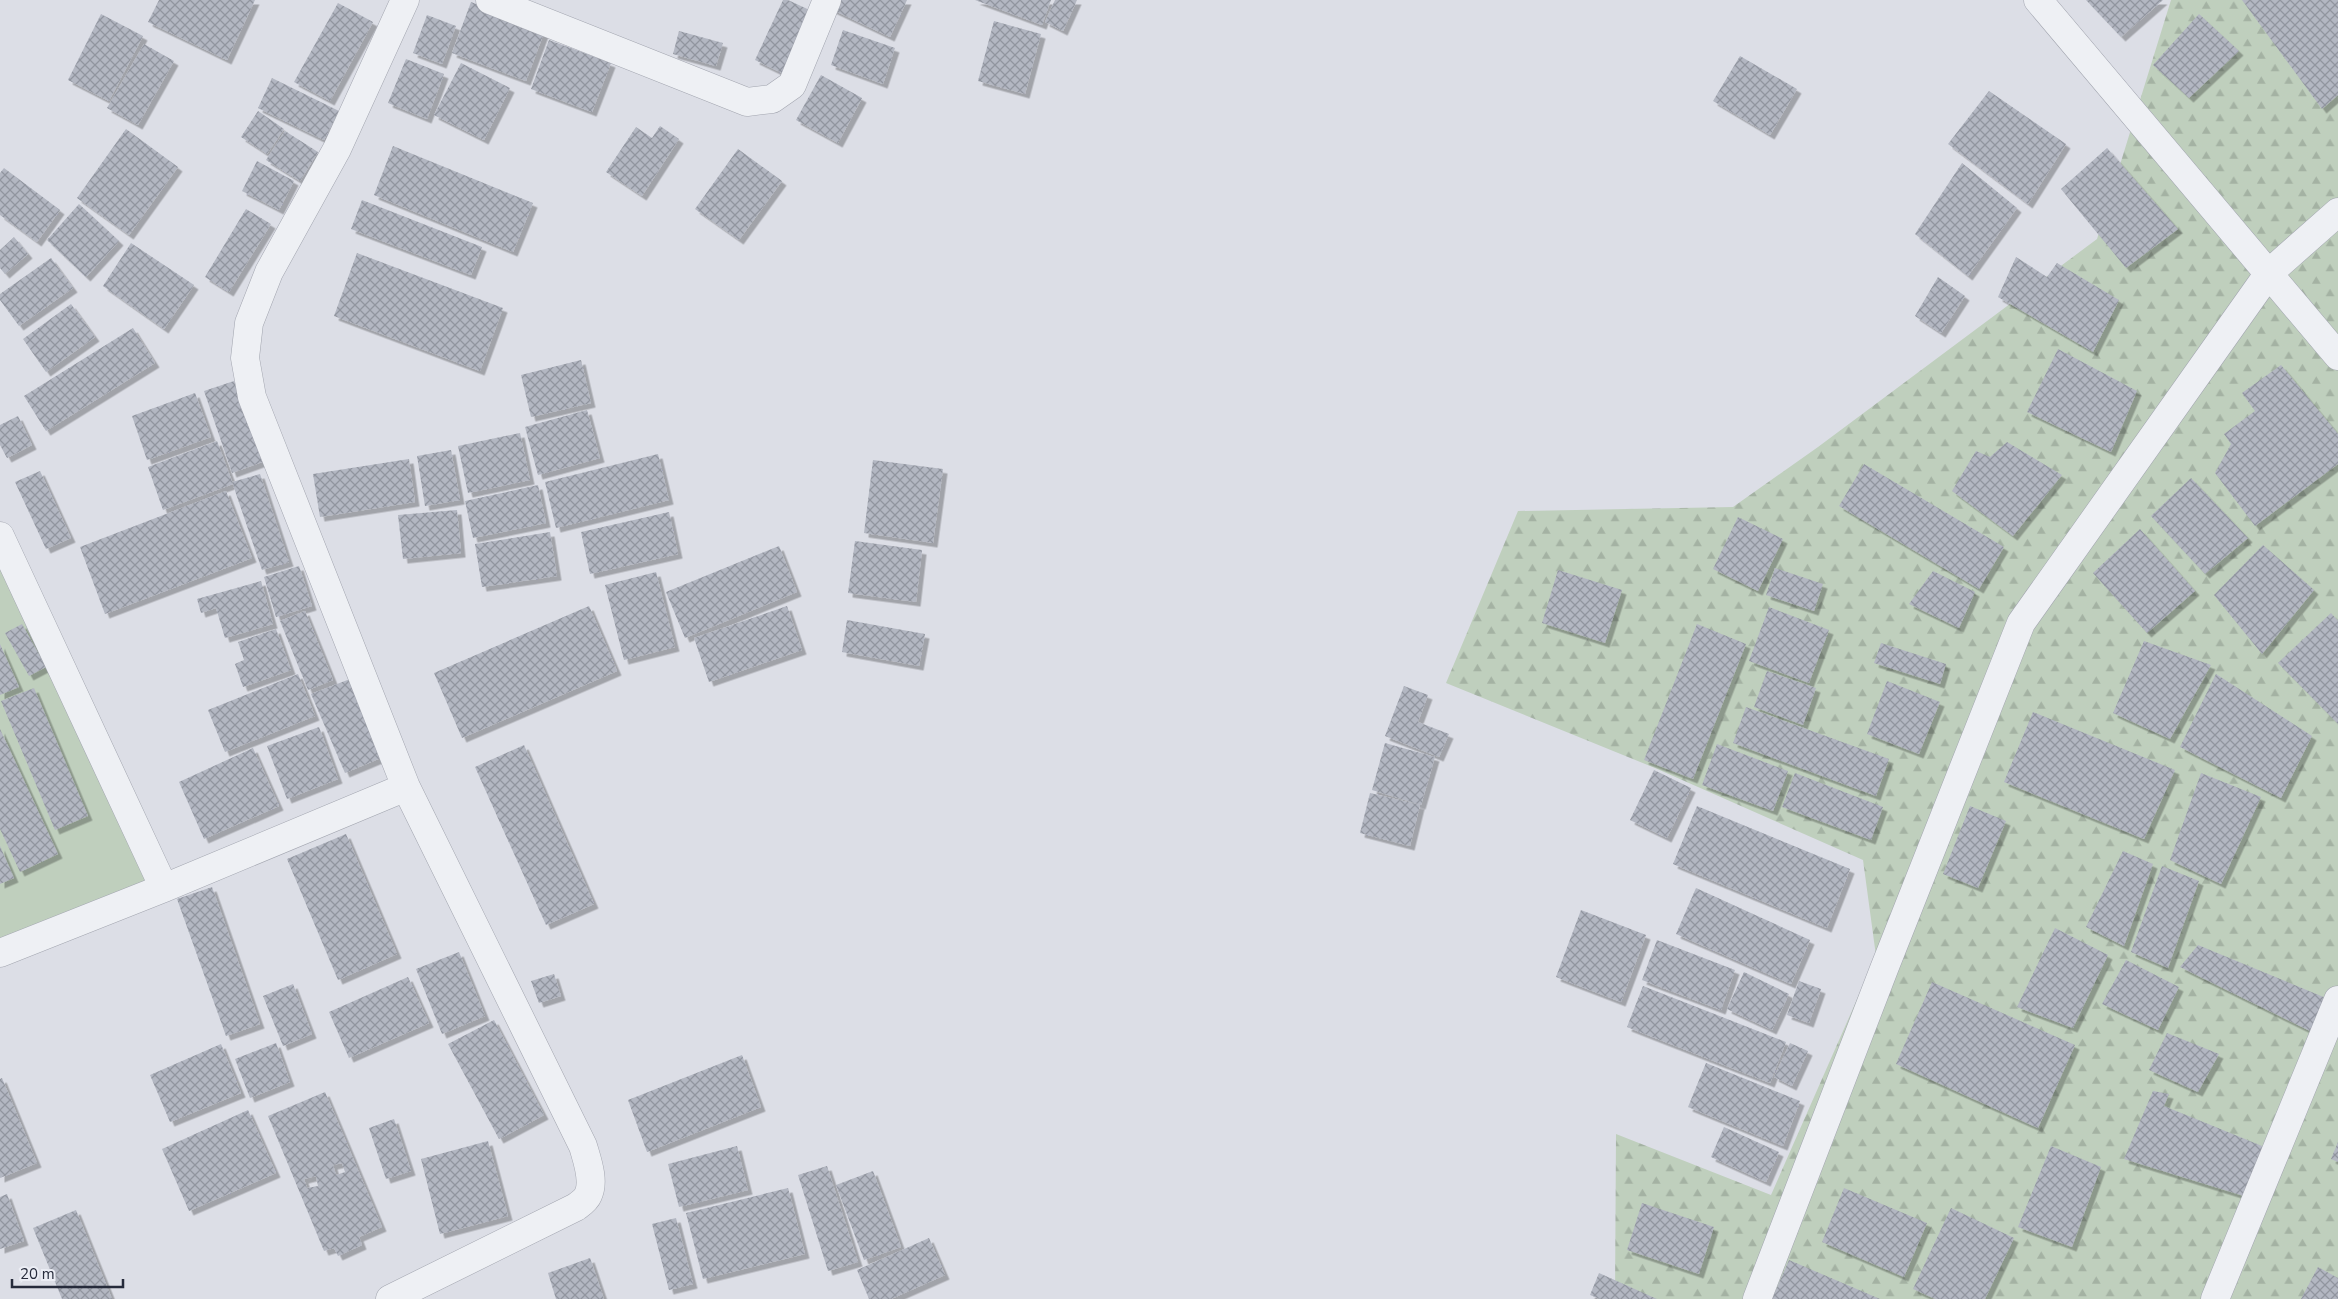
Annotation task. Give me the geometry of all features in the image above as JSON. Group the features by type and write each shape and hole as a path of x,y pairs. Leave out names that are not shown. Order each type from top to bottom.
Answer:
{"street":[{"path":"390,1299 576,1208 588,1196 590,1185 588,1165 583,1146 406,787 252,397 245,358 249,323 269,272 336,150 405,0"},
{"path":"490,0 746,102 772,99 792,85 827,0"},
{"path":"2038,0 2338,356"},
{"path":"1757,1299 1884,969 2021,623 2269,273 2338,212"},
{"path":"0,536 164,888"},
{"path":"0,953 164,888 406,787"},
{"path":"2215,1299 2338,1000"}],"green space":[{"path":"2171,0 2338,0 2338,1299 1615,1299 1616,1134 1771,1195 1876,956 1863,860 1655,768 1446,683 1518,511 1733,507 1818,447 2097,239"},
{"path":"0,543 173,883 0,951"}],"building":[{"path":"159,0 255,0 227,60 148,22"},
{"path":"783,0 788,0 816,13 786,75 755,60"},
{"path":"835,0 907,0 890,37 831,9"},
{"path":"975,0 1051,0 1042,25"},
{"path":"1055,0 1077,0 1063,31 1045,22"},
{"path":"2086,0 2163,0 2121,37"},
{"path":"2242,0 2338,0 2338,95 2322,109"},
{"path":"471,2 545,30 526,81 452,53"},
{"path":"338,3 373,22 330,101 294,82"},
{"path":"101,14 143,36 109,101 68,80"},
{"path":"2199,14 2239,51 2189,98 2153,65"},
{"path":"427,15 456,26 442,64 413,53"},
{"path":"994,21 1041,34 1025,94 978,81"},
{"path":"843,30 895,48 883,84 831,65"},
{"path":"679,31 723,43 716,66 673,54"},
{"path":"549,40 611,63 592,112 531,89"},
{"path":"144,44 174,61 138,125 107,108"},
{"path":"1740,56 1797,89 1770,135 1713,101"},
{"path":"406,59 444,74 427,119 388,103"},
{"path":"461,63 510,88 484,140 434,115"},
{"path":"821,75 862,98 838,143 796,120"},
{"path":"272,78 339,111 324,140 258,108"},
{"path":"1989,91 2066,144 2028,204 1948,144"},
{"path":"258,111 284,129 267,154 241,137"},
{"path":"660,126 679,139 642,196 606,172 636,127 652,138"},
{"path":"126,129 178,167 129,235 77,198"},
{"path":"285,131 318,152 300,181 266,160"},
{"path":"393,146 533,203 513,252 374,195"},
{"path":"2107,148 2178,229 2126,268 2061,189"},
{"path":"738,149 782,181 739,240 695,209"},
{"path":"257,161 294,181 279,210 242,191"},
{"path":"1962,163 2017,208 1968,276 1915,234"},
{"path":"4,168 60,210 37,242 0,215 0,173"},
{"path":"362,200 482,247 471,275 351,229"},
{"path":"79,204 119,241 86,277 47,240"},
{"path":"246,209 271,224 229,292 205,277"},
{"path":"14,237 28,254 5,274 0,268 0,250"},
{"path":"131,243 194,285 164,329 103,286"},
{"path":"357,253 503,308 480,371 334,316"},
{"path":"2016,257 2047,277 2057,263 2119,300 2093,352 1998,297"},
{"path":"51,258 73,288 19,326 0,300 0,294"},
{"path":"1938,277 1965,296 1941,333 1915,316"},
{"path":"71,304 95,337 46,372 23,339"},
{"path":"133,328 155,363 46,431 24,396"},
{"path":"2058,349 2137,391 2111,452 2027,412"},
{"path":"581,360 591,403 531,417 521,375"},
{"path":"2281,365 2338,434 2338,464 2255,526 2215,473 2231,444 2224,434 2255,411 2242,393"},
{"path":"234,381 262,462 232,473 204,391"},
{"path":"195,393 211,437 147,460 132,416"},
{"path":"587,410 600,458 538,475 525,427"},
{"path":"18,416 32,445 7,458 0,445 0,425"},
{"path":"520,433 530,480 468,493 458,446"},
{"path":"217,441 233,484 163,510 148,467"},
{"path":"2007,442 2062,475 2013,536 1952,491 1976,451 1990,457"},
{"path":"451,450 460,500 425,506 417,456"},
{"path":"658,454 669,500 556,528 545,482"},
{"path":"409,459 415,502 320,517 313,474"},
{"path":"873,460 943,469 933,543 864,533"},
{"path":"1864,464 2004,547 1979,589 1839,506"},
{"path":"40,471 71,538 46,549 15,482"},
{"path":"260,474 289,562 262,570 232,482"},
{"path":"2191,478 2248,538 2205,574 2151,516"},
{"path":"538,485 546,523 473,538 465,501"},
{"path":"226,491 252,558 105,614 80,547"},
{"path":"457,510 461,553 403,559 398,515"},
{"path":"669,512 678,554 590,574 581,532"},
{"path":"1738,517 1783,539 1758,591 1713,569"},
{"path":"2140,529 2195,591 2147,633 2093,573"},
{"path":"550,532 557,576 482,587 475,544"},
{"path":"855,541 922,550 916,602 848,593"},
{"path":"2263,545 2314,590 2262,654 2214,595"},
{"path":"779,546 797,592 685,638 666,592"},
{"path":"299,566 312,606 276,617 264,577"},
{"path":"1775,568 1823,584 1814,611 1766,595"},
{"path":"1558,570 1622,590 1605,643 1542,623"},
{"path":"1933,571 1975,592 1959,628 1909,604"},
{"path":"656,572 675,647 624,660 605,585"},
{"path":"261,581 273,624 225,638 216,608 201,613 197,599"},
{"path":"589,606 617,671 462,738 434,673"},
{"path":"787,606 802,650 709,682 694,638"},
{"path":"1769,607 1829,630 1809,683 1749,661"},
{"path":"305,611 333,680 308,690 280,621"},
{"path":"2331,613 2338,621 2338,724 2278,663"},
{"path":"847,620 925,634 919,666 842,652"},
{"path":"22,624 46,667 29,676 5,633"},
{"path":"1697,624 1746,644 1693,779 1644,760"},
{"path":"276,629 291,670 243,687 235,664 244,660 238,642"},
{"path":"2144,641 2211,665 2170,739 2113,713"},
{"path":"1881,643 1946,664 1940,684 1874,663"},
{"path":"0,644 19,687 0,695"},
{"path":"1767,671 1816,688 1803,725 1754,707"},
{"path":"298,674 315,716 225,752 208,710"},
{"path":"2216,674 2312,736 2281,798 2180,747"},
{"path":"350,679 383,757 345,773 311,694"},
{"path":"1887,681 1940,702 1919,754 1867,734"},
{"path":"1404,686 1428,695 1418,722 1449,734 1439,757 1385,736"},
{"path":"34,688 88,816 55,830 1,701"},
{"path":"1746,707 1889,759 1876,796 1733,743"},
{"path":"2033,712 2175,770 2144,839 2004,782"},
{"path":"319,727 338,779 287,799 267,746"},
{"path":"0,729 58,854 20,872 0,829"},
{"path":"1385,743 1435,757 1421,805 1372,790"},
{"path":"1717,744 1788,771 1773,811 1702,785"},
{"path":"524,745 594,904 546,925 475,767"},
{"path":"253,748 279,806 204,839 179,782"},
{"path":"1654,770 1691,788 1667,838 1630,820"},
{"path":"1795,773 1883,807 1871,840 1782,807"},
{"path":"2201,773 2261,797 2221,884 2170,860"},
{"path":"1370,793 1420,805 1410,846 1360,833"},
{"path":"1697,806 1850,869 1827,928 1673,864"},
{"path":"1970,806 2006,821 1978,888 1943,874"},
{"path":"346,834 397,954 338,980 287,859"},
{"path":"0,846 14,878 0,884"},
{"path":"2123,851 2153,864 2124,946 2086,927"},
{"path":"2162,866 2199,881 2168,968 2131,952"},
{"path":"212,887 260,1024 226,1036 177,899"},
{"path":"1696,888 1810,940 1791,984 1676,934"},
{"path":"1581,910 1646,935 1621,1002 1556,977"},
{"path":"2055,928 2108,955 2073,1028 2017,1007"},
{"path":"1657,940 1735,970 1721,1010 1642,980"},
{"path":"2198,945 2326,998 2310,1031 2180,967"},
{"path":"459,952 485,1016 442,1034 416,969"},
{"path":"2126,960 2179,987 2158,1030 2102,1004"},
{"path":"1744,972 1789,994 1772,1030 1727,1009"},
{"path":"554,974 561,996 539,1003 531,981"},
{"path":"408,977 429,1023 349,1058 329,1012"},
{"path":"1799,981 1821,989 1809,1023 1787,1015"},
{"path":"1932,982 2075,1045 2038,1128 1896,1064"},
{"path":"293,984 312,1034 283,1046 263,996"},
{"path":"1643,986 1786,1042 1770,1083 1627,1027"},
{"path":"494,1020 544,1115 499,1139 448,1044"},
{"path":"2167,1033 2219,1054 2198,1092 2149,1070"},
{"path":"276,1043 290,1082 250,1098 235,1059"},
{"path":"1790,1043 1808,1051 1792,1086 1774,1077"},
{"path":"221,1044 241,1093 170,1122 150,1075"},
{"path":"742,1055 761,1107 647,1152 628,1100"},
{"path":"1706,1063 1800,1101 1783,1146 1688,1107"},
{"path":"2,1078 37,1163 0,1178 0,1079"},
{"path":"2153,1091 2169,1094 2164,1106 2267,1148 2247,1197 2124,1159"},
{"path":"325,1092 382,1227 359,1237 362,1245 338,1256 334,1248 324,1251 268,1116","holes":["342,1163 345,1172 336,1175 333,1165","316,1176 318,1186 307,1188 304,1179"]},
{"path":"248,1110 276,1173 189,1211 162,1149"},
{"path":"394,1119 411,1171 386,1179 369,1128"},
{"path":"1724,1127 1779,1152 1766,1182 1711,1157"},
{"path":"488,1141 508,1216 440,1234 421,1159"},
{"path":"2338,1142 2338,1162 2331,1159"},
{"path":"737,1146 748,1190 679,1207 668,1164"},
{"path":"2051,1146 2101,1167 2072,1247 2018,1227"},
{"path":"827,1166 858,1262 828,1271 798,1175"},
{"path":"873,1171 901,1247 864,1260 836,1185"},
{"path":"788,1188 805,1254 703,1279 686,1213"},
{"path":"1844,1188 1927,1223 1904,1277 1822,1242"},
{"path":"7,1194 24,1241 0,1249 0,1197"},
{"path":"1642,1203 1714,1227 1699,1274 1627,1250"},
{"path":"1951,1208 2014,1238 1985,1299 1935,1299 1913,1289"},
{"path":"76,1210 112,1299 62,1299 33,1228"},
{"path":"676,1218 693,1284 669,1290 652,1224"},
{"path":"929,1238 945,1275 891,1299 869,1299 857,1270"},
{"path":"590,1258 604,1299 556,1299 548,1273"},
{"path":"1789,1260 1880,1299 1772,1299"},
{"path":"2318,1267 2338,1278 2338,1299 2301,1299"},
{"path":"1599,1273 1657,1299 1600,1299 1590,1295"}]}
